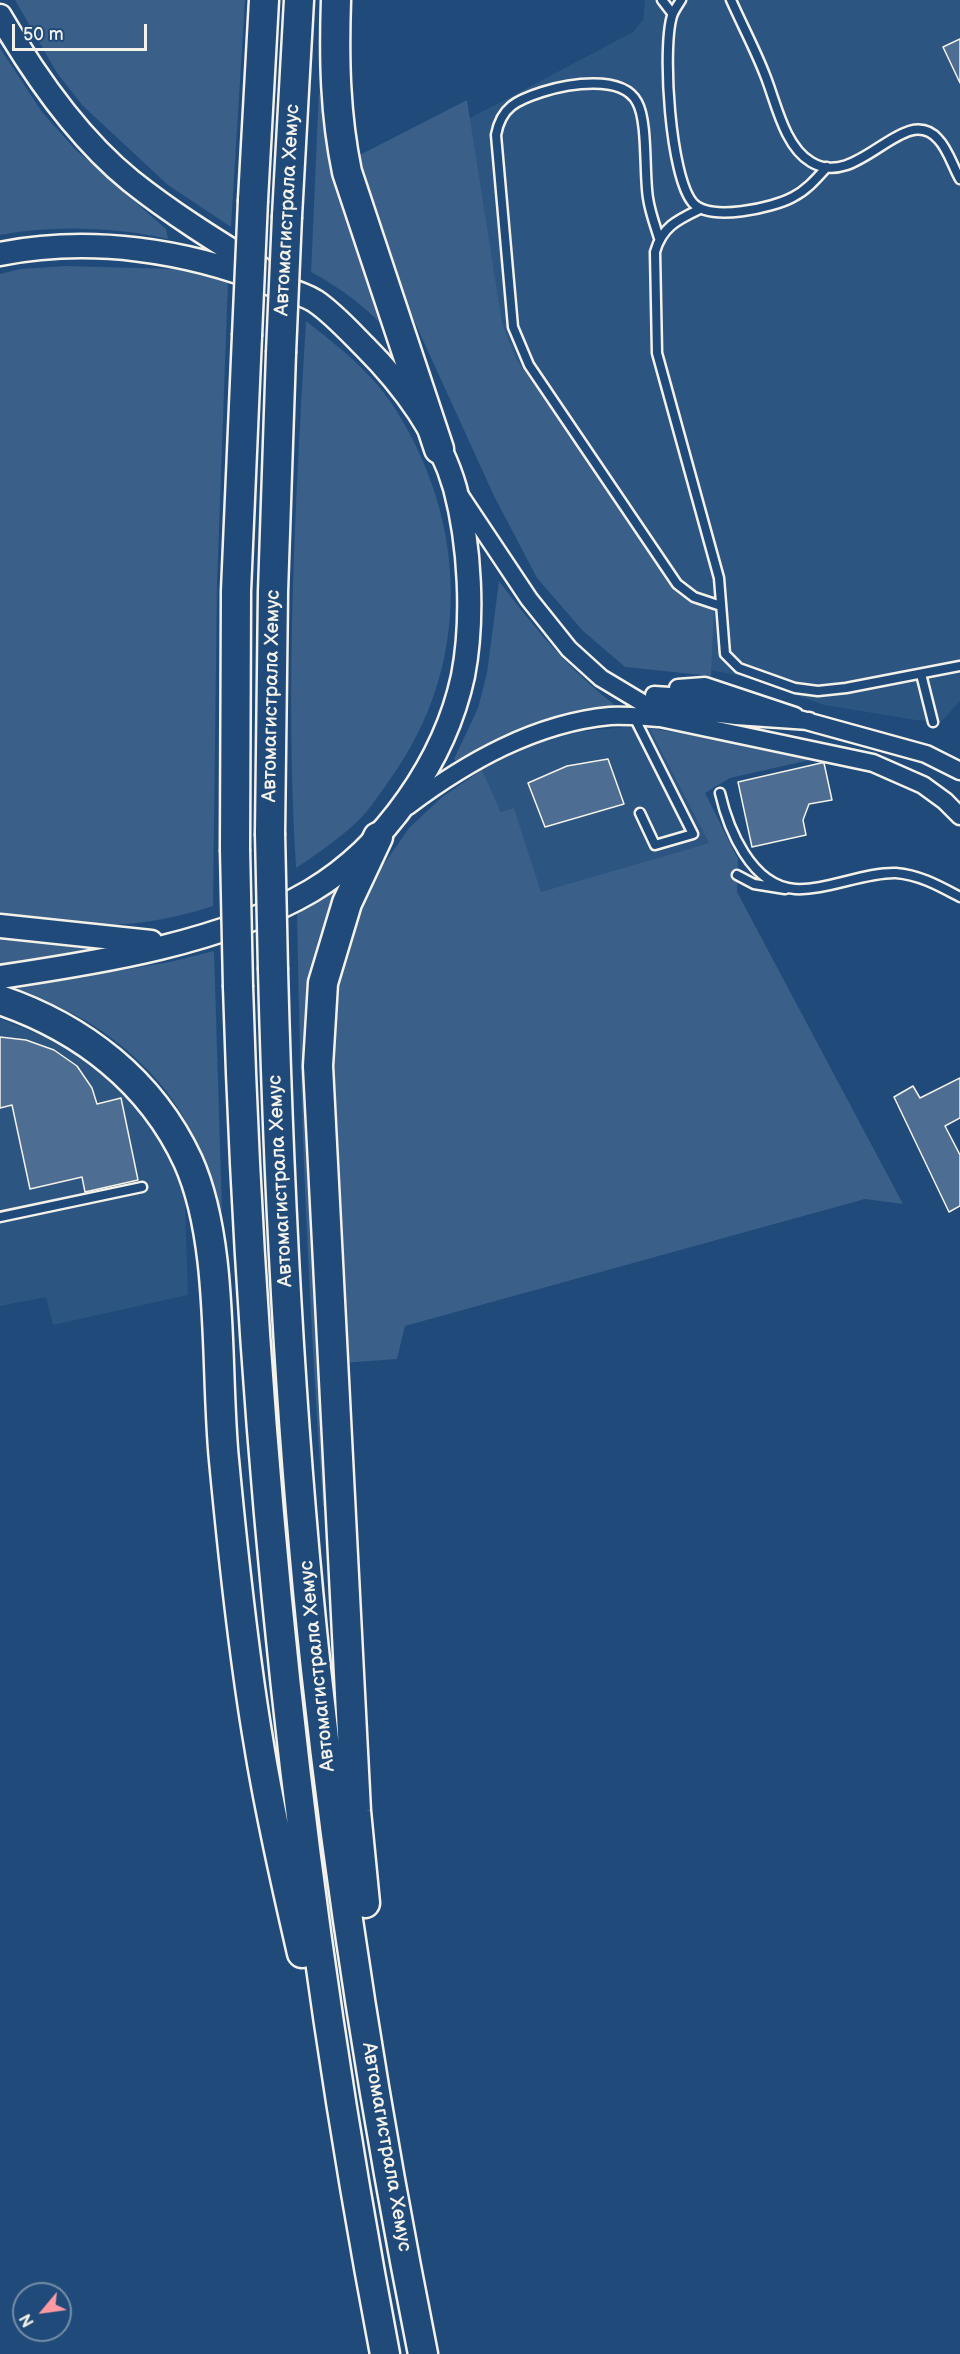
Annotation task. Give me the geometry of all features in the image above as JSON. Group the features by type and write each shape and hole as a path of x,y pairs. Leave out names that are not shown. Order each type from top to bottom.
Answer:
{"highway":[{"name":"Автомагистрала Хемус","path":"264,0 246,336 236,591 235,849 244,1172 252,1320 278,1626 296,1785 354,2188 385,2354"},
{"name":"Автомагистрала Хемус","path":"299,0 281,352 273,592 270,833 278,1168 297,1450 316,1667 337,1840 390,2175 423,2354"},
{"path":"336,0 334,75 338,126 347,172 439,449"},
{"path":"378,837 347,903 323,983 318,1066 356,1811 390,2175"},
{"path":"0,1000 64,1028 96,1047 140,1086 175,1135 189,1164 200,1199 212,1258 223,1457 259,1746 354,2188"}],"main road":[{"path":"0,16 16,45 66,114 129,180 204,234 315,301 386,368 412,403 439,449 454,487 469,590 463,677 448,724 400,812 378,837 348,864 312,891 266,913 215,933 82,965 0,977"},
{"path":"0,254 70,246 127,248 224,265 315,301"},
{"path":"0,926 68,935 171,943"}],"street":[{"path":"454,487 498,555 549,625 601,678 646,705 736,716 809,721"},
{"path":"622,691 705,686 772,706 809,721 926,754 960,771"},
{"path":"400,812 470,764 518,740 576,721 634,716 660,718 796,744 819,752 873,763 923,785 960,816"}],"lane":[{"path":"662,0 672,13"},
{"path":"681,0 672,13 667,56 675,150 686,191 700,209 709,212 738,212 777,205 794,197 812,184 826,167"},
{"path":"731,0 765,74 788,134 800,153 812,163 826,167 847,166 868,157 905,130 919,128 939,140 960,179"},
{"path":"659,238 648,199 641,117 637,102 628,92 613,83 592,83 549,90 519,99 506,109 498,122 496,135 513,327 519,344 529,365 677,584 694,597 721,606"},
{"path":"700,209 667,227 659,238 655,252 657,353 719,578 723,642 730,661 739,668 795,688 818,691 846,688 960,666"},
{"path":"921,674 933,722"},
{"path":"634,716 693,834 655,845 640,813"},
{"path":"720,792 727,821 738,845 766,876 795,889"},
{"path":"737,875 754,884 795,889 894,873 924,878 960,897"},
{"path":"0,1217 142,1187"}],"shaded area":[{"path":"15,0 245,0 231,227 168,185 83,106 57,73"},
{"path":"645,0 960,0 960,701 941,722 824,705 741,676 632,655 387,162 633,32 643,20"},
{"path":"0,48 42,112 75,149 166,229 168,239 127,232 84,229 42,230 0,235"},
{"path":"319,90 330,157 345,212 393,336 355,300 311,272"},
{"path":"467,100 502,323 516,359 664,572 702,606 714,606 711,676 625,667 583,631 537,578 494,496 381,248 352,159"},
{"path":"66,266 174,269 228,282 217,584 213,906 132,924 83,924 0,912 0,274 20,269"},
{"path":"306,321 367,373 396,410 420,455 437,501 448,548 451,595 447,643 436,690 417,735 391,778 362,816 336,840 296,868 291,663 295,526"},
{"path":"499,581 569,665 619,708 577,712 556,717 515,732 456,761 454,759 478,708 487,673"},
{"path":"625,727 649,728 709,843 541,893 514,809 501,812 482,770 530,745 578,732"},
{"path":"649,728 823,757 730,778 705,793 738,859 737,892 903,1204 865,1199 405,1326 397,1359 342,1363 330,1073 332,1006 345,943 372,881 409,828 442,797 482,770 501,812 514,808 541,892 709,843"},
{"path":"340,889 325,925 315,964 329,1497 323,1507 306,1209 297,912"},
{"path":"0,934 97,951 0,967"},
{"path":"214,951 222,1211 209,1191 187,1124 167,1092 140,1062 109,1036 77,1016 10,989 170,962"},
{"path":"0,1019 64,1044 98,1064 167,1138 179,1169 185,1204 188,1295 53,1325 46,1297 0,1306"}],"building":[{"path":"960,39 960,83 943,47"},
{"path":"608,759 624,804 545,827 528,783 567,766"},
{"path":"824,763 832,800 809,804 803,820 806,835 752,847 738,782"},
{"path":"0,1037 26,1040 54,1050 77,1066 92,1088 97,1104 121,1098 138,1180 85,1192 82,1177 30,1189 12,1105 0,1108"},
{"path":"960,1078 960,1118 945,1126 960,1155 960,1206 949,1212 894,1097 913,1086 920,1098"}]}
